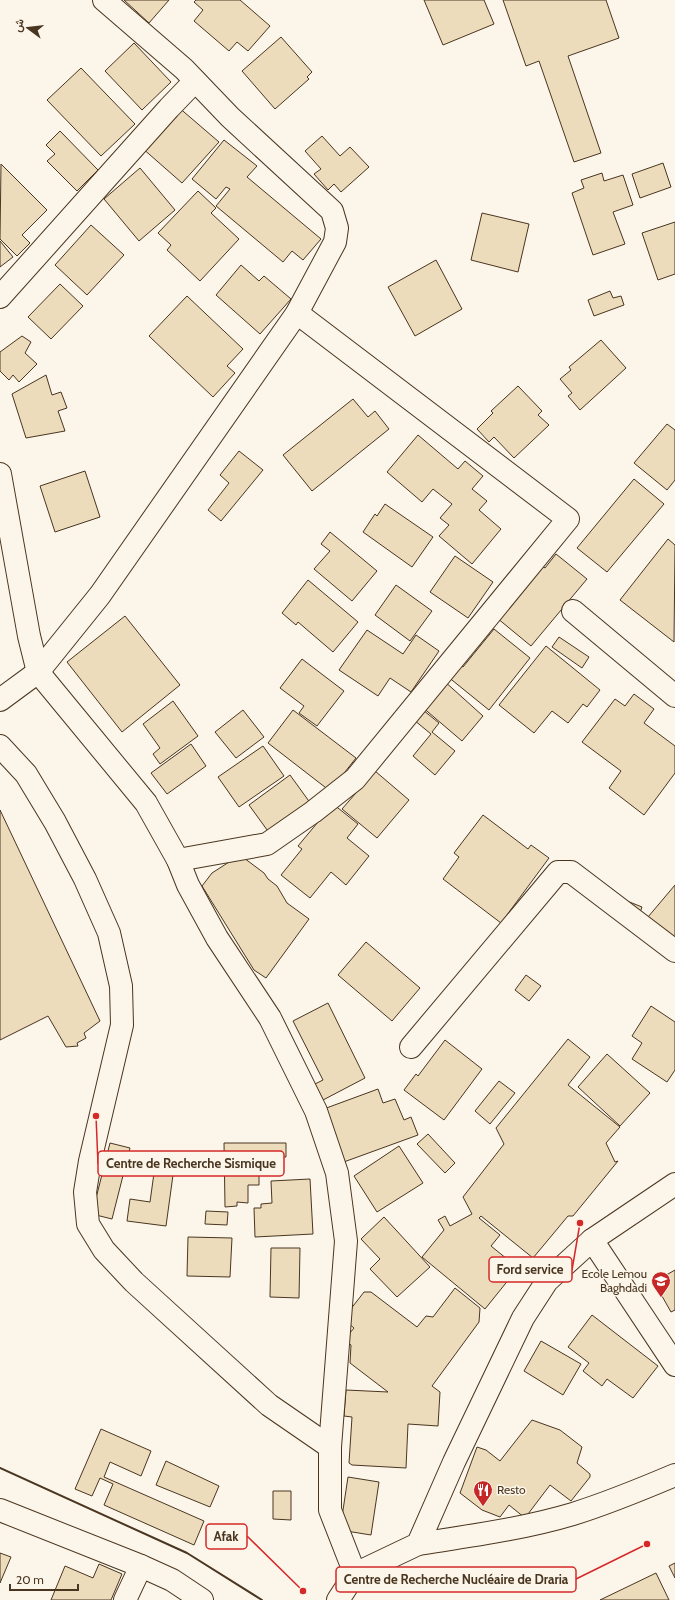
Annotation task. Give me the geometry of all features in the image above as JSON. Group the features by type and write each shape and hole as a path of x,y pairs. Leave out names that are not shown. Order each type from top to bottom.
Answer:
{"street":[{"path":"0,700 38,672 100,595 298,313 335,242 338,228 332,211 230,117 195,81 104,0"},
{"path":"0,297 168,108 195,81"},
{"path":"178,860 267,844 313,812 355,779 568,519 298,313"},
{"path":"0,474 29,636 38,672 146,803 178,860 188,885 217,938 270,1018 316,1111 337,1173 346,1241 330,1447 330,1510 355,1574"},
{"path":"573,611 675,696"},
{"path":"0,746 26,774 55,822 85,879 109,933 121,986 122,1025 90,1161 85,1192 88,1224 104,1250 134,1282 269,1405 330,1447"},
{"path":"411,1047 558,872 571,872 675,951"},
{"path":"418,1544 454,1462 523,1318 547,1281 592,1240 675,1184"},
{"path":"592,1240 675,1365"},
{"path":"338,1600 355,1574 418,1544 514,1528 572,1514 640,1490 675,1475"},
{"path":"0,1510 141,1566 172,1580 202,1600"},
{"path":"125,1600 141,1566"}],"building":[{"path":"124,0 169,0 149,23"},
{"path":"196,0 240,0 270,26 248,51 237,42 229,51 194,21 203,10 194,2"},
{"path":"424,0 484,0 494,24 443,45"},
{"path":"503,0 606,0 619,38 568,56 601,153 574,162 539,61 526,66"},
{"path":"281,37 312,72 307,77 309,79 275,109 242,71"},
{"path":"134,43 171,82 142,110 105,71"},
{"path":"81,68 135,124 101,156 47,100"},
{"path":"177,106 219,142 182,183 141,147"},
{"path":"60,131 98,170 77,191 47,161 55,154 46,145"},
{"path":"322,136 340,156 350,147 369,167 341,192 334,184 328,190 314,174 321,169 305,151"},
{"path":"224,140 257,166 247,177 321,239 303,260 292,251 283,262 216,206 230,189 226,187 216,199 192,179"},
{"path":"663,163 671,187 640,198 632,174"},
{"path":"1,164 47,210 22,235 30,243 17,256 0,239"},
{"path":"140,168 175,210 139,241 104,199"},
{"path":"602,173 604,181 623,175 633,205 613,212 625,244 593,255 572,193 584,188 581,180"},
{"path":"198,191 216,208 211,213 239,239 200,281 167,250 171,245 158,233"},
{"path":"482,213 529,224 518,272 471,260"},
{"path":"675,222 675,274 658,280 642,233"},
{"path":"91,225 124,255 87,295 55,265"},
{"path":"0,241 13,257 0,267"},
{"path":"436,260 462,309 415,336 388,287"},
{"path":"241,265 259,281 264,276 291,299 260,334 216,295"},
{"path":"60,284 83,306 51,339 28,317"},
{"path":"610,291 613,298 621,296 624,305 594,316 588,300"},
{"path":"187,296 243,349 227,366 235,373 213,397 149,336"},
{"path":"22,336 31,342 25,353 37,364 19,382 13,375 9,380 0,371 0,352"},
{"path":"601,340 626,368 580,410 568,396 572,393 560,379 571,370 569,367"},
{"path":"46,375 52,395 61,392 67,408 58,411 65,431 26,438 12,394"},
{"path":"518,386 542,411 538,415 549,425 514,458 494,437 489,442 477,429 493,413 491,411"},
{"path":"353,399 368,417 375,411 389,429 312,491 283,455"},
{"path":"667,424 675,430 675,480 667,490 634,463"},
{"path":"418,435 458,469 465,461 483,476 472,489 487,501 479,510 501,529 472,564 439,536 449,525 440,518 452,504 433,489 422,502 387,472"},
{"path":"239,451 263,470 221,521 208,510 229,483 220,475"},
{"path":"85,471 100,517 55,532 40,486"},
{"path":"634,479 664,504 607,572 577,548"},
{"path":"385,504 433,537 412,567 363,532 375,514 377,516"},
{"path":"330,532 377,571 352,601 314,569 330,551 321,544"},
{"path":"668,539 675,545 674,642 620,600"},
{"path":"556,554 587,579 531,646 497,618 541,565 545,568"},
{"path":"455,556 493,582 468,618 430,592"},
{"path":"308,580 358,622 333,652 298,622 296,625 282,613"},
{"path":"396,585 432,611 410,641 375,615"},
{"path":"125,616 180,685 122,732 67,662"},
{"path":"494,629 530,658 489,710 447,676 458,663 463,667"},
{"path":"367,630 403,654 416,635 439,651 411,692 390,678 378,696 339,670"},
{"path":"559,637 589,657 582,668 552,647"},
{"path":"546,646 600,690 587,707 583,704 568,723 552,711 534,733 499,705"},
{"path":"302,659 344,691 317,726 299,713 304,706 280,688"},
{"path":"443,680 483,716 462,741 421,706"},
{"path":"634,694 654,709 644,723 675,746 675,773 644,815 609,788 621,771 582,742 615,699 625,706"},
{"path":"173,701 198,736 160,764 153,754 160,748 143,724"},
{"path":"243,710 264,737 236,758 215,732"},
{"path":"293,710 356,758 330,791 268,743"},
{"path":"423,710 439,723 432,732 455,751 435,775 413,756 431,734 414,720"},
{"path":"191,744 206,766 167,794 151,773"},
{"path":"263,746 284,776 239,807 218,777"},
{"path":"375,771 409,800 377,838 342,809"},
{"path":"290,775 311,804 270,834 249,805"},
{"path":"333,804 358,824 347,838 369,856 346,885 331,872 310,898 281,875 302,849 298,846"},
{"path":"0,810 100,1021 84,1033 86,1038 77,1043 78,1046 66,1047 48,1016 0,1040"},
{"path":"483,815 528,849 531,845 549,858 501,923 443,879 459,857 454,853"},
{"path":"240,855 264,873 268,879 277,886 287,903 309,919 266,978 254,970 202,886 212,873"},
{"path":"675,885 675,941 648,917"},
{"path":"627,901 642,907 639,915 624,907"},
{"path":"366,942 420,988 392,1021 338,975"},
{"path":"526,975 541,986 529,1001 515,990"},
{"path":"328,1003 365,1078 323,1100 315,1084 323,1080 293,1021"},
{"path":"651,1006 675,1022 675,1070 667,1082 632,1059 642,1043 632,1036"},
{"path":"568,1039 590,1057 568,1085 620,1127 606,1143 615,1162 618,1161 573,1216 568,1216 533,1258 481,1216 479,1218 500,1235 491,1246 518,1268 485,1309 422,1257 444,1230 438,1220 445,1216 450,1226 472,1214 463,1197 504,1144 496,1128"},
{"path":"445,1040 482,1069 444,1120 404,1090 416,1074 418,1076"},
{"path":"607,1054 650,1093 620,1126 578,1087"},
{"path":"499,1081 515,1093 490,1124 475,1111"},
{"path":"378,1089 383,1103 395,1099 404,1120 411,1117 418,1135 341,1163 321,1110"},
{"path":"428,1134 455,1163 445,1173 417,1144"},
{"path":"110,1143 130,1148 112,1219 92,1214"},
{"path":"224,1143 286,1143 286,1157 266,1157 266,1170 259,1170 259,1185 248,1185 248,1203 237,1202 237,1206 225,1207"},
{"path":"399,1146 423,1183 377,1212 354,1176"},
{"path":"154,1173 173,1175 166,1226 127,1221 130,1199 150,1202"},
{"path":"310,1179 313,1234 255,1237 254,1208 261,1208 261,1204 272,1203 271,1181"},
{"path":"206,1211 228,1212 227,1225 205,1224"},
{"path":"384,1217 430,1267 397,1297 370,1269 380,1259 361,1239"},
{"path":"188,1237 232,1238 230,1277 187,1276"},
{"path":"271,1248 300,1248 299,1298 270,1297"},
{"path":"675,1270 675,1310 671,1312 654,1282"},
{"path":"455,1288 480,1308 479,1322 432,1386 440,1392 438,1426 408,1424 406,1468 352,1465 349,1463 352,1417 344,1416 346,1390 388,1392 350,1363 351,1345 344,1340 354,1328 343,1319 364,1292 371,1292 417,1327 426,1316 433,1317"},
{"path":"592,1315 658,1366 633,1398 607,1379 602,1386 583,1371 589,1363 568,1347"},
{"path":"541,1341 581,1364 563,1395 524,1371"},
{"path":"532,1420 560,1430 582,1447 577,1463 590,1474 590,1477 571,1501 550,1485 525,1518 509,1505 500,1517 482,1510 460,1493 477,1447 486,1450 500,1461"},
{"path":"101,1429 151,1451 141,1476 110,1462 104,1477 204,1521 194,1545 104,1505 113,1484 100,1478 92,1496 75,1489"},
{"path":"166,1461 219,1486 210,1507 156,1485"},
{"path":"348,1477 379,1482 371,1535 340,1530"},
{"path":"273,1491 291,1491 291,1520 273,1519"},
{"path":"0,1553 11,1557 0,1583"},
{"path":"675,1563 675,1578 669,1566"},
{"path":"99,1564 122,1574 111,1600 51,1600 65,1566 93,1578"},
{"path":"656,1573 669,1600 600,1600"}],"wall":[{"path":"0,1468 187,1553 262,1600"}],"place":[{"name":"Centre de Recherche Sismique","path":"96,1116"},
{"name":"Ford service","path":"580,1223"},
{"name":"Ecole Lemou Baghdadi","path":"661,1298"},
{"name":"Resto","path":"483,1507"},
{"name":"Centre de Recherche Nucléaire de Draria","path":"647,1544"},
{"name":"Afak","path":"303,1591"}]}
